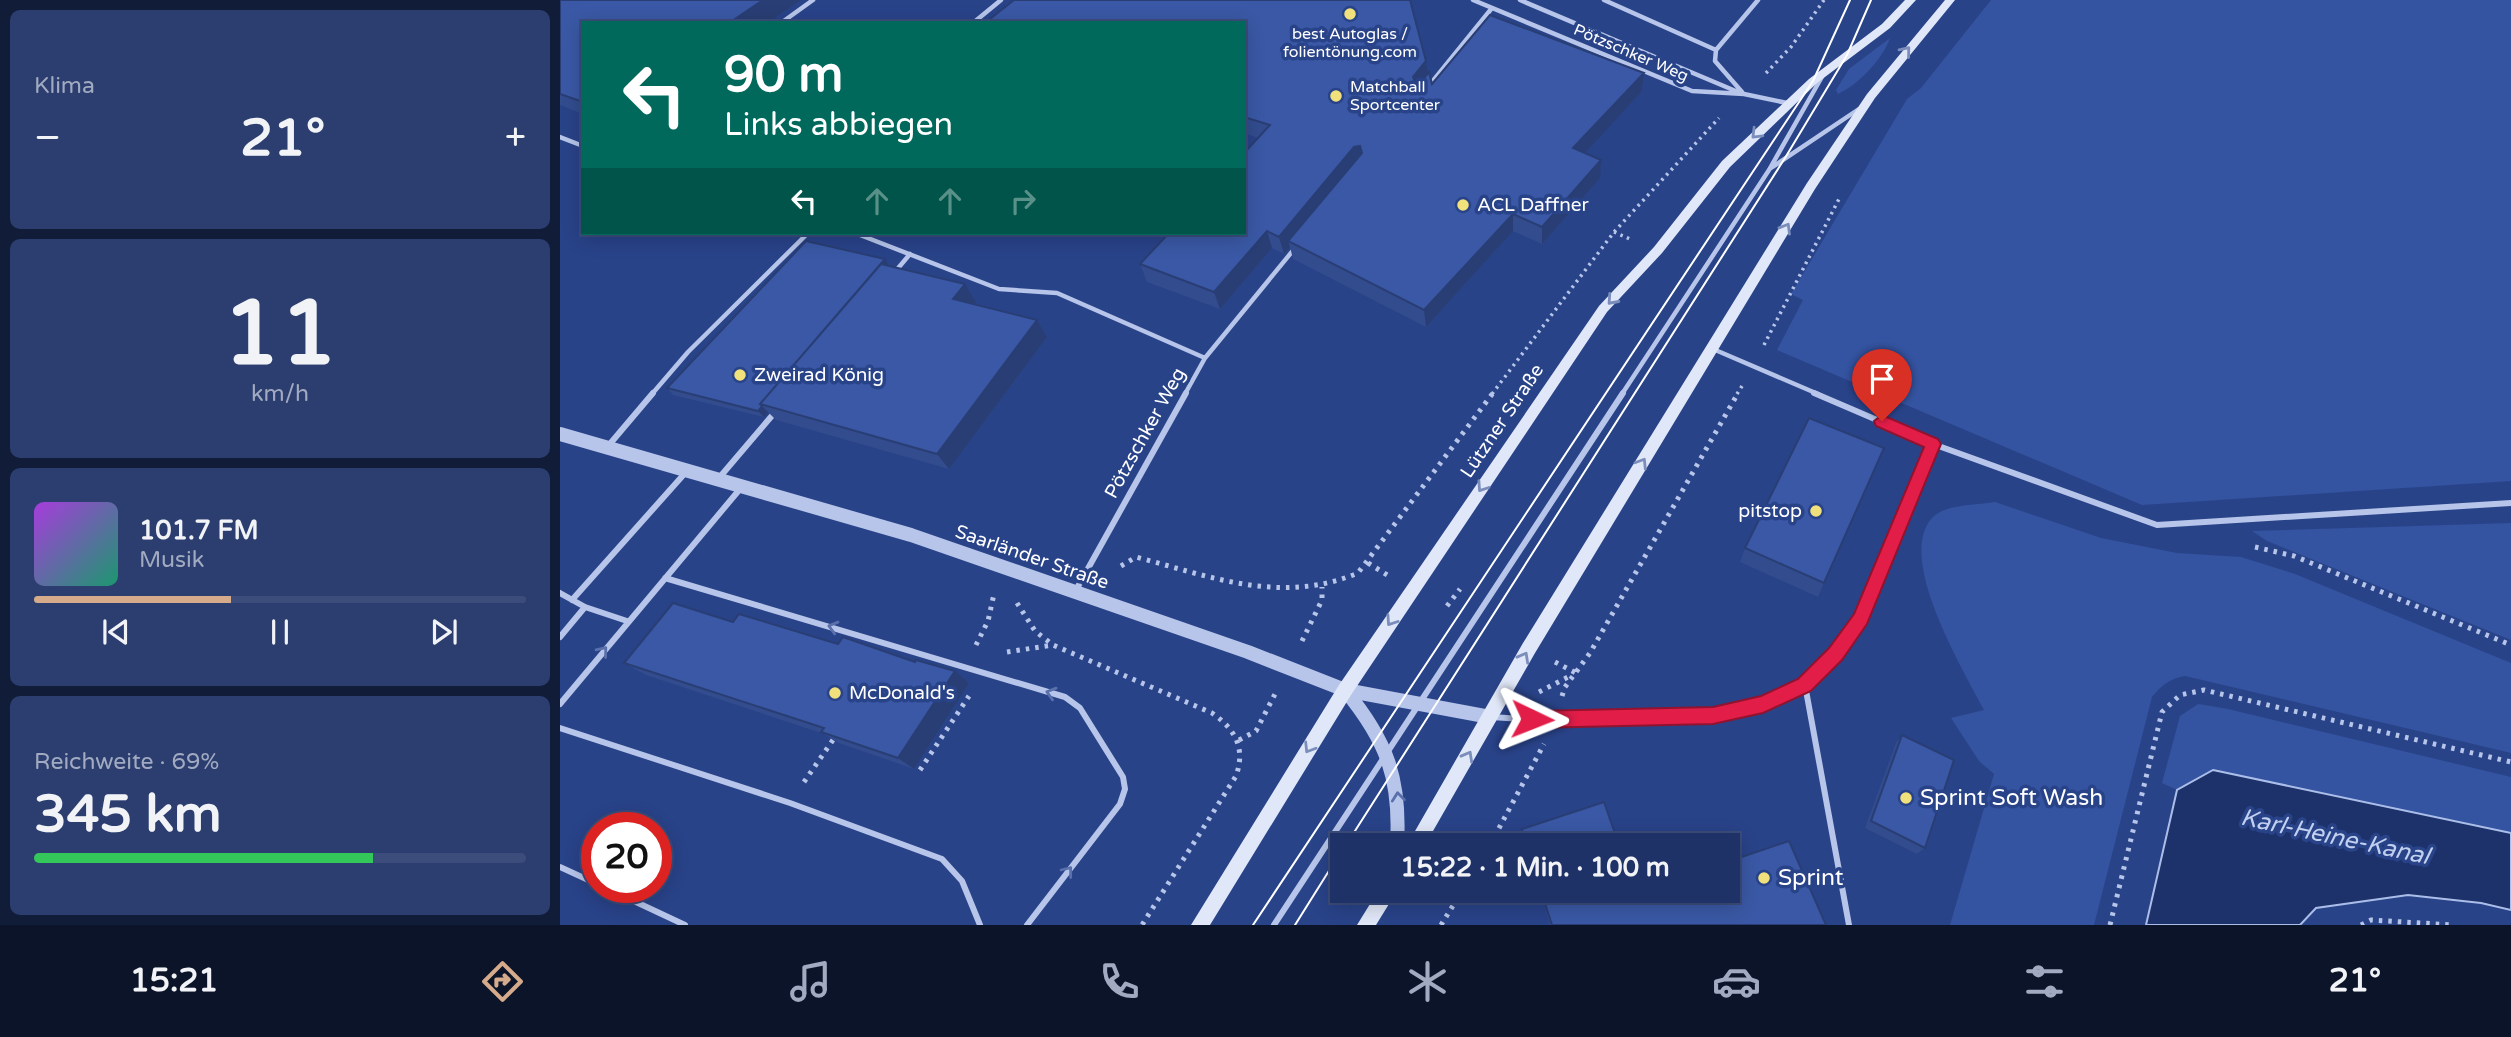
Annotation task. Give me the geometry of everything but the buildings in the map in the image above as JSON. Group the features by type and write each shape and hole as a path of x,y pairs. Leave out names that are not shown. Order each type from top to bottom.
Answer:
{"main road":[{"name":"Lützner Straße","path":"1200,925 1345,690 1603,310 1658,250 1726,164 1787,103 1886,26 1912,0"},
{"path":"1423,833 1529,648 1811,186 1907,49 1950,0"},
{"path":"1366,925 1380,903"}],"street":[{"name":"Saarländer Straße","path":"560,434 911,535 1248,652 1345,690 1490,717"},
{"path":"1345,690 1367,716 1387,751 1399,797 1398,833"}],"lane":[{"path":"784,21 813,0"},
{"path":"975,21 1001,0"},
{"name":"Pötzschker Weg","path":"1473,0 1692,91 1744,94 1787,103"},
{"path":"1520,0 1744,94"},
{"path":"1604,0 1716,50"},
{"path":"1744,94 1715,61 1716,50 1758,0"},
{"path":"1427,87 1492,8"},
{"path":"1274,925 1769,170 1825,72"},
{"path":"1769,170 1866,104"},
{"path":"560,137 581,145"},
{"path":"607,447 688,352 806,235"},
{"name":"Pötzschker Weg","path":"860,235 999,289 1057,293 1205,358 1075,592"},
{"path":"1205,358 1300,242"},
{"path":"893,275 910,254"},
{"path":"1713,349 1933,444 2157,525 2511,503"},
{"path":"718,480 779,408"},
{"path":"1490,717 1553,721 1713,716 1763,705 1805,685 1835,654 1861,618 1933,444"},
{"path":"572,600 688,470"},
{"path":"560,704 742,486"},
{"path":"665,578 1065,697 1080,708 1123,777 1125,789 1120,804 1027,925"},
{"path":"561,595 585,607 627,621"},
{"path":"560,637 585,607"},
{"path":"1805,685 1849,925"},
{"path":"560,728 790,803 942,859 962,881 980,925"},
{"path":"560,867 581,877"},
{"path":"638,903 685,925"}],"path":[{"path":"1565,687 1590,653 1754,365 1842,193"},
{"path":"1136,557 1261,586 1298,589 1322,587 1347,579 1368,563 1614,232 1636,241"},
{"path":"1368,563 1381,572"},
{"path":"1322,587 1322,600"},
{"path":"1447,606 1460,589"},
{"path":"1438,601 1456,611"},
{"path":"1022,613 1035,631 1054,645 1212,713 1223,720 1239,740 1243,757 1236,776 1142,925"},
{"path":"1004,652 1054,645"},
{"path":"1554,661 1576,673"},
{"path":"2110,925 2162,712 2168,701 2176,695 2204,690 2511,762"},
{"path":"1239,740 1256,732"},
{"path":"790,803 835,737"},
{"path":"1497,833 1541,751"},
{"path":"1441,925 1455,903"},
{"path":"2361,925 2371,920 2453,925"}],"shaded area":[{"path":"1991,0 2511,0 2511,481 2142,505 1777,350 1803,300 1791,294 1907,99 1921,88"},
{"path":"1890,38 1869,70 1838,94 1836,90 1849,69"},
{"path":"1995,502 2101,538 2177,553 2241,557 2295,574 2511,663 2511,753 2185,676 2179,677 2166,683 2152,697 2094,925 1950,925 1994,774 1979,761 1951,718 1984,710 1936,614 1922,558 1923,535 1933,517 1939,513 1954,507"},
{"path":"2511,523 2511,640 2267,541 2252,531"},
{"path":"2198,704 2511,777 2511,833 2213,770 2177,790 2162,783 2180,716"}],"water":[{"name":"Karl-Heine-Kanal","path":"2213,770 2511,833 2511,910 2481,903 2408,895 2316,908 2300,925 2146,925 2177,790"}],"tram line":[{"path":"1253,925 1813,81 1850,0"},
{"path":"1354,833 1785,158 1847,55 1871,0"},
{"path":"1295,925 1330,869"}],"place":[{"name":"best Autoglas / folientönung.com","path":"1350,14"},
{"name":"Matchball Sportcenter","path":"1336,96"},
{"name":"ACL Daffner","path":"1463,205"},
{"name":"Zweirad König","path":"740,375"},
{"name":"pitstop","path":"1816,511"},
{"name":"McDonald's","path":"835,693"},
{"name":"Sprint Soft Wash","path":"1906,798"},
{"name":"Sprint","path":"1764,878"}],"route":[{"path":"1532,719 1553,721 1713,716 1763,705 1805,685 1835,654 1861,618 1933,444 1882,421"}]}
